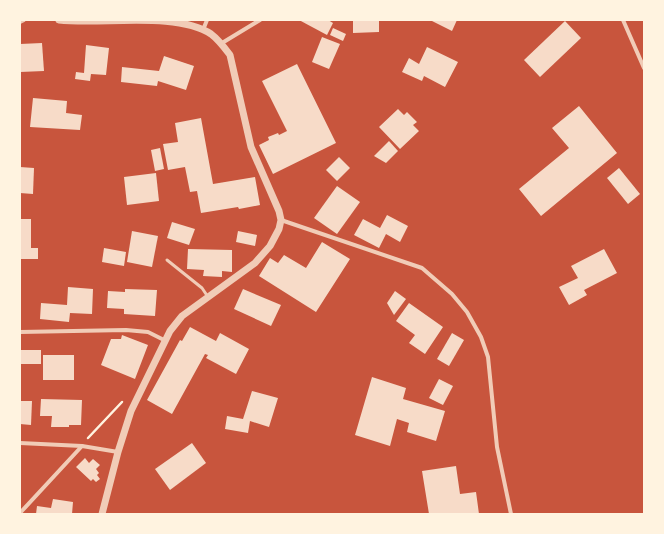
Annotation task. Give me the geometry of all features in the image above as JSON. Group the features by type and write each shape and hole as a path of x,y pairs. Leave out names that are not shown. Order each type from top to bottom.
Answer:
{"street":[{"path":"20,22 24,20"},
{"path":"59,20 153,20 193,26 203,30 222,43 230,55 254,156 276,201 281,220 276,236 263,254 244,272 182,316 164,340 131,411 118,452 102,514"},
{"path":"203,30 207,20"},
{"path":"222,43 260,20"},
{"path":"623,20 644,68"},
{"path":"281,220 422,268 452,294 467,312 481,337 488,358 497,447 511,514"},
{"path":"20,332 126,330 148,332 164,340"},
{"path":"20,443 82,446 118,452"},
{"path":"20,513 82,446"}],"lane":[{"path":"167,260 202,288 208,297"}],"path":[{"path":"82,446 124,400"}],"building":[{"path":"299,20 328,20 333,23 327,35"},
{"path":"353,20 379,20 379,32 353,33"},
{"path":"430,20 457,20 452,31"},
{"path":"565,21 581,38 540,77 524,60"},
{"path":"333,28 346,34 343,41 330,35"},
{"path":"322,37 340,44 329,69 312,62"},
{"path":"42,43 44,71 20,72 20,44"},
{"path":"86,45 109,48 106,75 91,74 90,81 75,79 76,72 84,73"},
{"path":"427,47 458,62 445,87 424,76 422,81 402,72 409,58 419,64"},
{"path":"164,56 194,66 186,90 158,81 157,86 121,82 122,67 159,71"},
{"path":"297,64 336,143 273,174 259,145 269,140 268,137 278,133 279,135 287,131 262,81"},
{"path":"33,98 67,101 66,113 82,115 80,130 30,127"},
{"path":"579,106 617,153 541,216 519,189 569,148 552,128"},
{"path":"398,109 404,115 407,112 417,122 413,125 419,131 400,149 379,127"},
{"path":"201,118 213,184 255,177 260,205 201,213 197,191 190,192 185,167 168,170 163,144 178,142 175,123"},
{"path":"389,141 398,151 386,163 374,156"},
{"path":"160,148 164,169 155,171 151,150"},
{"path":"339,157 350,168 337,181 326,170"},
{"path":"20,167 34,168 33,194 20,193"},
{"path":"619,168 640,194 628,204 607,178"},
{"path":"156,173 159,201 127,205 124,177"},
{"path":"337,186 360,202 337,234 314,218"},
{"path":"387,215 408,226 400,242 386,234 379,248 354,235 363,219 380,228"},
{"path":"20,219 31,219 31,248 38,248 38,259 20,259"},
{"path":"172,222 195,229 189,245 167,238"},
{"path":"132,231 158,236 152,267 127,262"},
{"path":"238,231 257,235 255,246 236,242"},
{"path":"322,242 350,259 316,312 259,276 270,258 278,263 284,255 306,268"},
{"path":"104,248 126,252 124,266 102,262"},
{"path":"188,249 232,250 232,272 222,271 222,277 203,276 204,270 187,269"},
{"path":"604,249 617,273 584,290 587,295 569,305 559,287 578,278 571,266"},
{"path":"68,287 93,289 92,314 70,313 69,322 40,319 41,303 67,305"},
{"path":"125,289 157,290 155,316 124,314 124,309 107,308 108,291 125,292"},
{"path":"243,289 281,305 271,326 234,309"},
{"path":"395,291 406,299 394,315 387,303"},
{"path":"409,303 443,327 425,354 409,343 415,335 396,321"},
{"path":"190,327 216,341 220,333 249,349 236,374 206,358 208,355 205,354 172,414 147,400 180,340 182,341"},
{"path":"452,333 464,340 449,366 437,359"},
{"path":"122,335 148,345 135,379 101,365 111,339 121,339"},
{"path":"20,350 41,350 41,364 20,364"},
{"path":"43,355 74,355 74,380 43,380"},
{"path":"372,377 406,388 403,399 445,411 436,441 407,432 409,423 397,419 390,446 355,435"},
{"path":"439,379 453,386 443,405 429,398"},
{"path":"252,391 278,398 269,427 250,421 248,433 225,429 227,416 243,419"},
{"path":"41,399 82,400 81,425 51,427 52,416 40,416"},
{"path":"20,401 32,401 31,425 20,424"},
{"path":"192,443 206,463 170,490 155,469"},
{"path":"85,458 89,463 93,459 100,465 96,469 99,473 97,475 100,479 96,482 93,479 91,481 76,467"},
{"path":"456,466 460,494 476,492 479,514 429,514 422,471"},
{"path":"53,499 73,502 72,514 36,514 37,506 51,508"}]}
